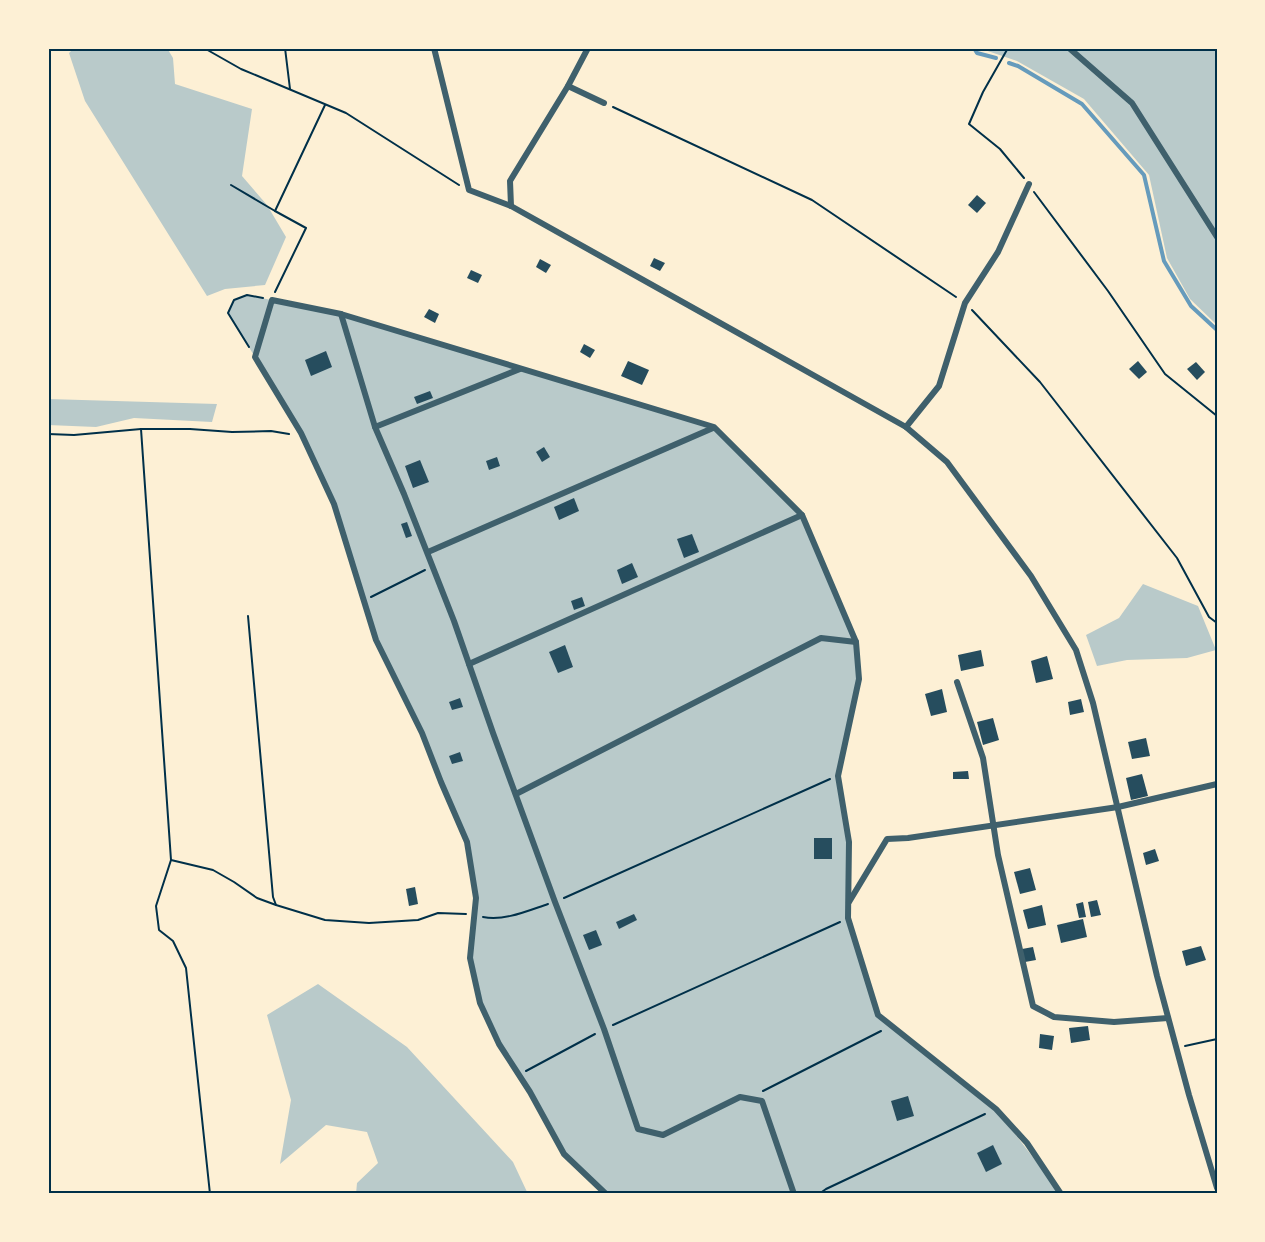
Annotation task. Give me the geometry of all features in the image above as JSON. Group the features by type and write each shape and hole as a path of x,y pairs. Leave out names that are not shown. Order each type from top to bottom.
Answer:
{"street":[{"path":"434,48 470,190 511,206 906,427 947,462 1031,576 1076,650 1093,703 1168,1018 1217,1188"},
{"path":"511,206 510,181 568,86 588,48"},
{"path":"1069,48 1132,103 1217,237"},
{"path":"568,86 604,103"},
{"path":"906,427 939,386 965,303 998,252 1029,184"},
{"path":"606,1194 564,1154 530,1092 499,1044 480,1003 470,958 476,898 466,842 422,733 376,640 334,504 301,433 255,357 272,300 341,314 714,428 802,515 856,642 860,679 838,776 849,842 848,918 878,1015 996,1109 1027,1143 1061,1194"},
{"path":"341,314 375,427 428,552 555,902 604,1029 638,1129 663,1135 740,1097 762,1101 794,1194"},
{"path":"375,427 520,368"},
{"path":"428,552 714,428"},
{"path":"469,664 802,515"},
{"path":"516,794 821,638 856,642"},
{"path":"957,682 983,758 998,855 1033,1006 1054,1017 1114,1022 1168,1018"},
{"path":"848,903 887,840 1118,807 1217,784"}],"path":[{"path":"204,48 242,69 346,113 446,178 470,190"},
{"path":"285,48 290,89"},
{"path":"1008,48 983,92 969,124 1000,149 1029,184 1108,291 1165,374 1217,416"},
{"path":"604,103 812,200 965,303 1040,382 1177,558 1209,617 1217,623"},
{"path":"275,211 325,105"},
{"path":"231,185 306,228 272,300 247,295 234,300 228,314 255,357"},
{"path":"48,434 75,435 141,429 232,432 271,430 290,435 301,433"},
{"path":"141,429 171,860 156,906 159,930 173,941 186,968 210,1194"},
{"path":"365,601 433,566"},
{"path":"248,616 273,897 276,905"},
{"path":"171,860 213,870 257,898 325,920 369,923 418,920 438,913 493,918 517,915 555,902 838,776"},
{"path":"528,1070 604,1029 848,918"},
{"path":"750,1099 891,1025"},
{"path":"1176,1048 1217,1039"},
{"path":"819,1194 996,1109"}],"shaded area":[{"path":"74,48 167,48 173,58 175,84 252,109 242,176 267,205 286,237 265,285 225,289 207,296 85,101 69,53"},
{"path":"979,48 1217,48 1217,325 1190,299 1167,258 1149,175 1084,99 1017,61"},
{"path":"247,295 341,314 714,427 802,515 856,642 859,679 838,776 849,842 848,918 878,1015 996,1109 1061,1194 606,1194 564,1154 499,1044 480,1003 470,958 476,898 467,842 422,733 376,640 334,504 280,398 228,313 234,300"},
{"path":"48,399 217,404 212,422 134,418 96,427 48,425"},
{"path":"1143,584 1198,606 1216,650 1187,658 1127,660 1097,666 1086,635 1119,618"},
{"path":"318,984 407,1047 513,1162 528,1194 356,1194 357,1183 378,1163 367,1132 326,1125 280,1164 291,1100 267,1015"}],"building":[{"path":"977,195 986,203 977,213 968,205"},
{"path":"654,258 665,263 660,271 650,266"},
{"path":"540,259 551,265 546,273 536,267"},
{"path":"471,270 482,275 478,283 467,278"},
{"path":"429,309 439,314 435,323 424,317"},
{"path":"584,344 595,350 590,358 580,352"},
{"path":"326,351 332,367 311,376 305,360"},
{"path":"628,361 649,370 642,385 621,376"},
{"path":"1138,361 1147,372 1139,379 1129,369"},
{"path":"1196,362 1205,372 1197,380 1187,369"},
{"path":"430,391 433,398 417,404 414,397"},
{"path":"544,447 550,457 542,462 536,452"},
{"path":"497,457 500,466 489,470 486,461"},
{"path":"420,460 429,482 413,488 405,466"},
{"path":"574,498 579,511 559,520 554,507"},
{"path":"407,522 412,536 406,538 401,524"},
{"path":"692,534 699,552 684,558 677,539"},
{"path":"632,563 638,577 622,584 617,570"},
{"path":"582,597 585,606 574,610 571,601"},
{"path":"565,645 573,667 558,673 549,652"},
{"path":"981,650 984,666 961,671 958,655"},
{"path":"1047,656 1053,679 1036,683 1031,661"},
{"path":"942,689 947,712 931,716 925,694"},
{"path":"460,698 463,707 452,710 449,702"},
{"path":"1081,699 1084,712 1070,715 1068,702"},
{"path":"993,718 999,740 983,745 977,722"},
{"path":"1146,738 1150,756 1132,759 1128,742"},
{"path":"460,752 463,761 452,764 449,756"},
{"path":"968,771 969,779 953,779 953,772"},
{"path":"1142,774 1148,796 1131,800 1126,778"},
{"path":"814,838 832,838 832,859 814,859"},
{"path":"1155,849 1159,861 1146,865 1143,853"},
{"path":"1030,868 1036,890 1020,894 1014,872"},
{"path":"415,887 418,904 409,906 406,889"},
{"path":"1097,900 1101,915 1091,917 1088,902"},
{"path":"1083,902 1086,917 1079,918 1076,904"},
{"path":"1042,905 1046,925 1028,929 1023,910"},
{"path":"634,914 637,920 619,929 616,922"},
{"path":"1083,919 1087,937 1061,943 1057,925"},
{"path":"596,930 602,945 589,950 583,935"},
{"path":"1201,946 1206,960 1186,966 1182,951"},
{"path":"1033,947 1036,960 1025,962 1022,949"},
{"path":"1088,1026 1090,1040 1071,1043 1069,1028"},
{"path":"1040,1034 1054,1036 1052,1050 1039,1048"},
{"path":"908,1096 914,1116 897,1121 891,1101"},
{"path":"993,1145 1002,1164 986,1172 977,1153"}],"waterway":[{"path":"974,48 977,53 996,58"},
{"path":"1009,63 1082,104 1144,175 1164,261 1191,306 1217,330"}]}
